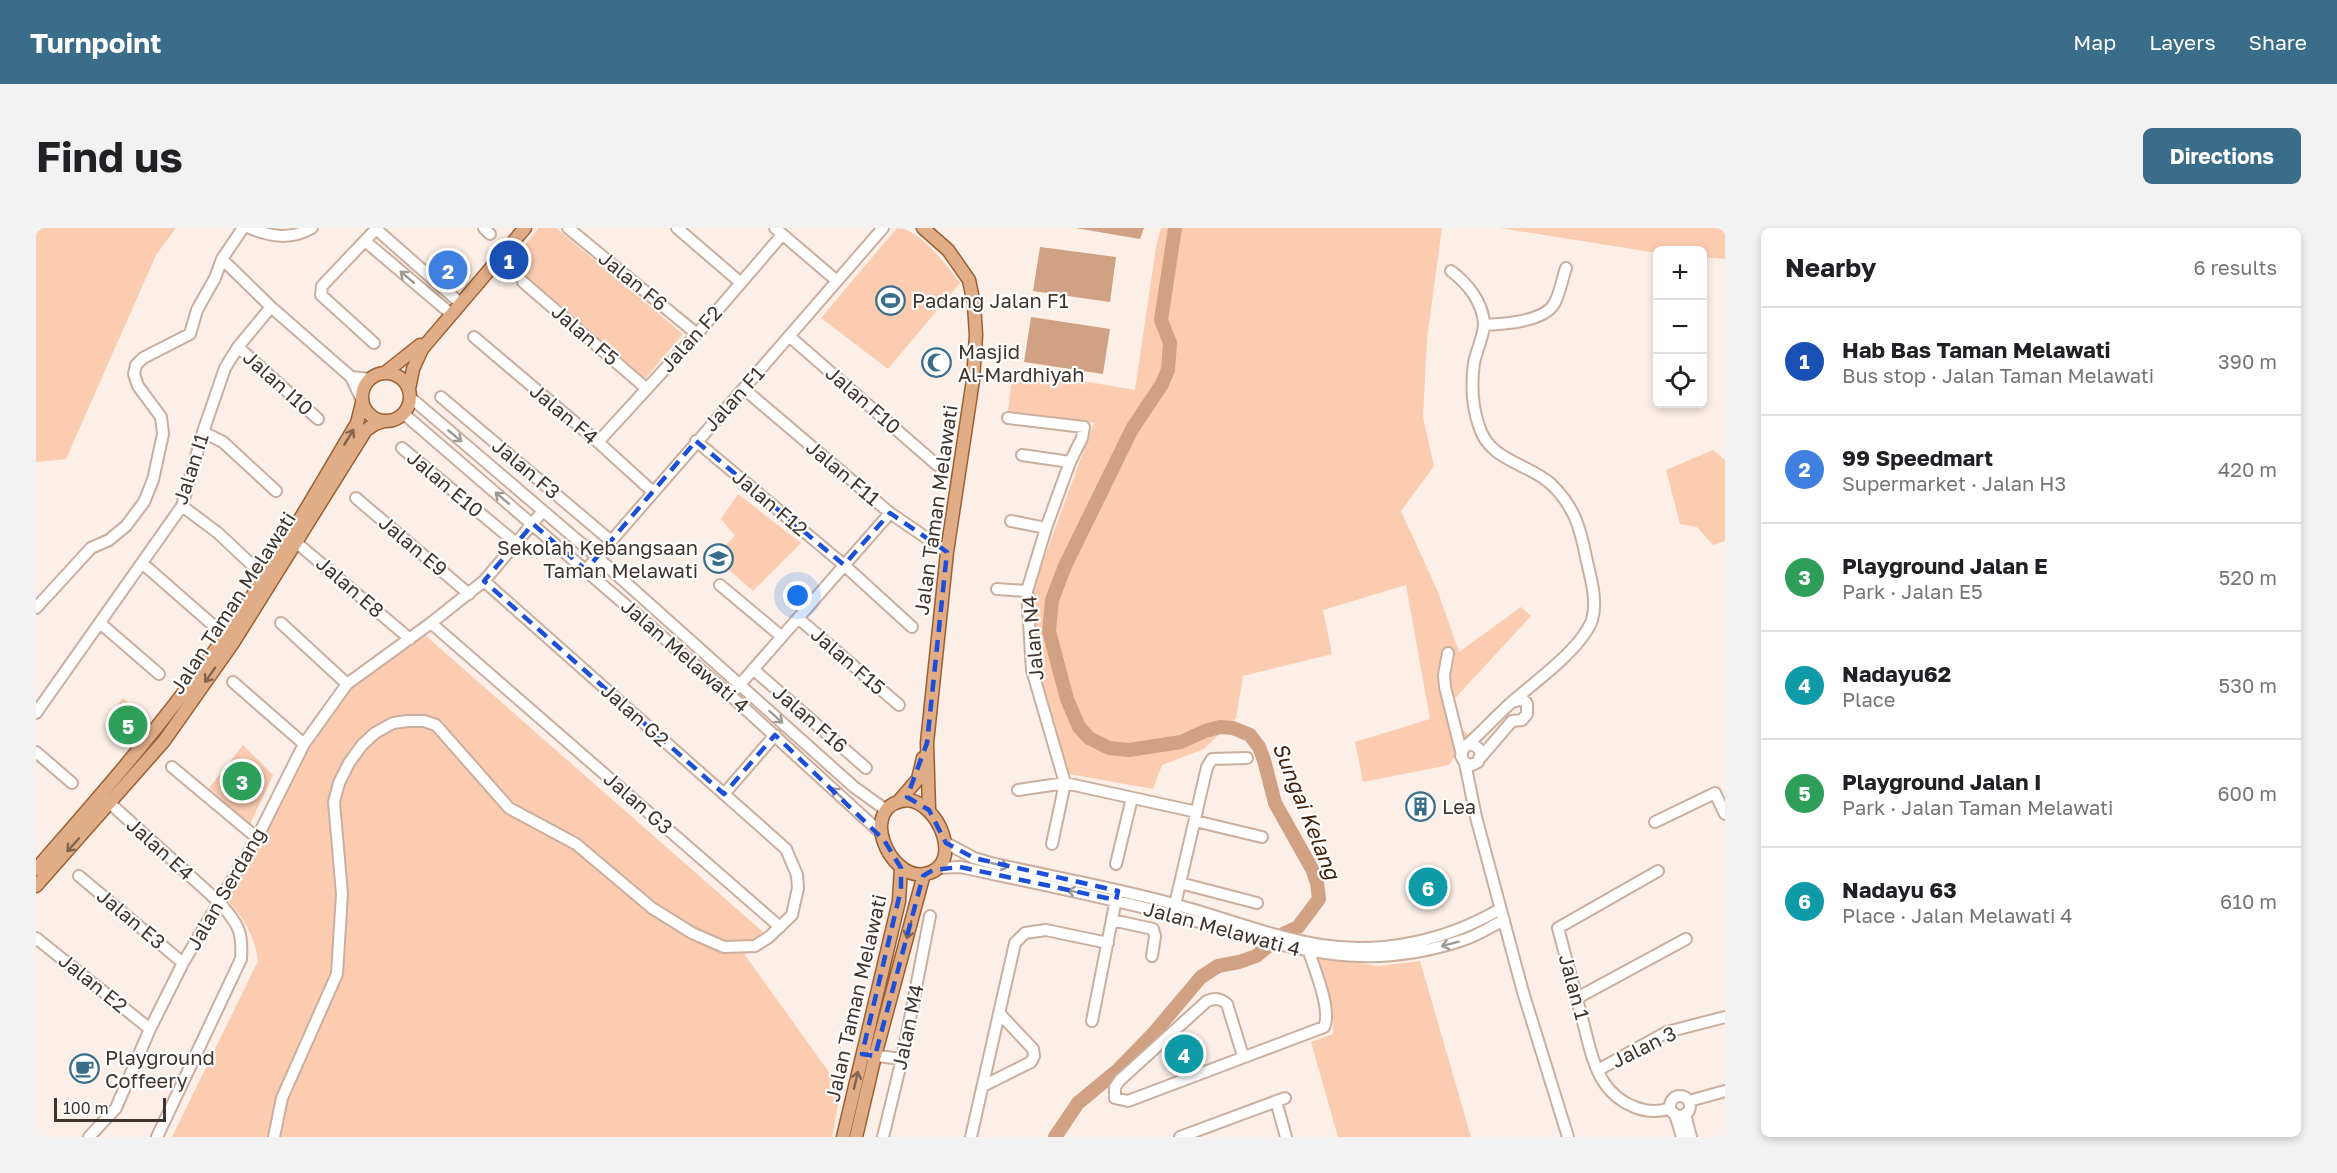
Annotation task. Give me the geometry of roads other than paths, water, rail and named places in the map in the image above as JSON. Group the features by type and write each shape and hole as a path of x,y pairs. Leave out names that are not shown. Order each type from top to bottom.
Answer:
{"main road":[{"path":"438,328 410,355 386,372 369,379 362,391 361,400 366,412 374,419 384,422 395,420 404,414 413,369 422,349 459,302 525,228"},
{"name":"Jalan Taman Melawati","path":"923,228 948,250 969,280 976,335 973,380 947,552 927,743 929,810"},
{"path":"386,372 401,377 410,393"},
{"name":"Jalan Taman Melawati","path":"293,540 357,423 361,400"},
{"name":"Jalan Taman Melawati","path":"36,869 164,741 366,430 375,424 384,422"},
{"name":"Jalan Taman Melawati","path":"900,801 918,779 927,743"},
{"name":"Jalan Taman Melawati","path":"36,886 105,799"},
{"path":"900,801 915,801 929,810 946,843 943,861 937,868 924,874 908,872 896,862 881,834 882,817 886,810 900,801"},
{"name":"Jalan Taman Melawati","path":"856,1137 868,1055 900,901 902,868"},
{"name":"Jalan Taman Melawati","path":"843,1137 924,874"}],"street":[{"path":"36,608 91,548 109,540 126,526 144,502 153,480 163,434 161,417 138,386 134,374 136,365 143,358 190,334 197,310 215,278 222,259 243,228"},
{"path":"250,228 264,234 282,237 297,235 312,228"},
{"name":"Jalan F6","path":"568,228 697,334"},
{"path":"678,228 741,284"},
{"name":"Jalan F1","path":"586,570 882,228"},
{"path":"374,343 321,295 322,286 376,229 459,302"},
{"path":"779,231 837,281"},
{"name":"Jalan F2","path":"598,442 741,284 779,231"},
{"path":"365,241 450,313"},
{"path":"222,259 271,307 351,377 361,400"},
{"path":"1484,325 1508,324 1545,312 1554,305 1566,268"},
{"path":"1451,271 1470,289 1482,312 1484,325 1474,363 1472,394 1480,431 1489,446 1512,464 1542,477 1573,512 1580,526 1593,591 1592,621 1583,636 1556,664 1464,748 1461,756 1465,763 1476,817 1523,992 1568,1137"},
{"name":"Jalan F5","path":"523,282 647,389"},
{"name":"Jalan I1","path":"36,713 182,506 203,432 225,368 238,347 271,307"},
{"name":"Jalan F10","path":"789,336 937,465"},
{"name":"Jalan F4","path":"474,337 653,492"},
{"name":"Jalan I10","path":"238,347 318,419"},
{"path":"351,377 369,379"},
{"name":"Jalan F11","path":"744,389 890,513 947,552"},
{"name":"Jalan Melawati 4","path":"410,393 854,787 886,810"},
{"name":"Jalan F3","path":"441,397 611,541"},
{"name":"Jalan Melawati 4","path":"404,414 730,695 881,834"},
{"name":"Jalan N4","path":"1008,418 1084,427 1082,438 1070,462 1046,528 1027,591 1032,670 1065,783"},
{"path":"203,432 223,442 276,491"},
{"name":"Jalan F12","path":"696,441 844,565 912,627"},
{"name":"Jalan E10","path":"402,448 516,543"},
{"path":"1022,455 1070,462"},
{"name":"Jalan E9","path":"356,498 469,594"},
{"path":"182,506 251,564"},
{"name":"Jalan Serdang","path":"89,1137 116,1108 150,1029 183,963 257,838 304,744 347,684 410,639 484,581 543,511"},
{"path":"730,695 890,513"},
{"path":"1011,521 1046,528"},
{"name":"Jalan E8","path":"293,540 410,639"},
{"path":"142,563 229,639"},
{"name":"Jalan G2","path":"484,581 786,849 795,866 798,888 792,915 780,927"},
{"path":"720,585 781,636"},
{"path":"997,589 1027,591"},
{"name":"Jalan F15","path":"798,618 899,705"},
{"path":"100,623 159,674"},
{"path":"281,623 347,684"},
{"name":"Jalan G3","path":"431,623 780,927"},
{"path":"1448,653 1443,675 1445,687 1464,748"},
{"name":"Jalan F16","path":"753,669 866,768"},
{"path":"233,682 304,744"},
{"path":"1526,714 1532,685"},
{"path":"1508,706 1518,700 1525,701 1526,714"},
{"path":"1508,706 1507,718 1512,721"},
{"path":"1465,763 1472,765 1478,762 1512,721 1526,714"},
{"path":"274,1137 282,1098 337,974 342,894 334,802 339,783 349,763 362,745 375,733 393,723 424,721 436,725 509,808 576,844 652,908 692,933 724,947 741,948 755,946 780,927"},
{"path":"724,794 775,735"},
{"path":"1464,748 1472,744 1479,748 1481,757"},
{"path":"36,752 72,783"},
{"path":"1174,910 1207,767 1212,759 1247,758"},
{"path":"172,768 257,838"},
{"path":"1052,844 1065,783"},
{"path":"1018,790 1065,783 1132,798 1262,837"},
{"path":"1655,822 1715,793 1725,814"},
{"path":"1116,864 1132,798"},
{"name":"Jalan E4","path":"105,799 220,903 236,922 242,939 241,959 157,1137"},
{"name":"Jalan Melawati 4","path":"946,843 974,858 991,863 1284,941 1351,948 1376,948 1440,935 1480,921 1500,909"},
{"name":"Jalan Melawati 4","path":"937,868 960,867 1117,896"},
{"name":"Jalan 1","path":"1659,871 1558,928 1598,1070 1612,1093 1629,1105 1647,1111 1677,1112"},
{"name":"Jalan E3","path":"79,876 183,963"},
{"path":"1180,883 1257,903"},
{"path":"1092,1021 1117,896"},
{"name":"Jalan M4","path":"883,1137 902,1059 930,916"},
{"path":"1112,920 1153,930 1155,936 1152,957"},
{"name":"Jalan Melawati 4","path":"1284,941 1309,952 1350,957 1396,956 1462,940 1504,921"},
{"path":"971,1137 1015,943 1025,933 1046,930 1108,943"},
{"name":"Jalan E2","path":"36,938 150,1029"},
{"path":"1577,998 1686,939"},
{"path":"1243,1056 1227,1005 1214,998 1207,1001 1120,1080 1115,1087 1115,1098 1128,1101 1324,1027 1325,1007 1309,952"},
{"path":"983,1086 1024,1067 1031,1062 1034,1056 1033,1049 1000,1014"},
{"name":"Jalan 3","path":"1598,1070 1667,1032 1725,1017"},
{"path":"868,1055 902,1059"},
{"path":"1689,1101 1725,1091"},
{"path":"1677,1112 1689,1110 1689,1101 1685,1097 1676,1097 1670,1103 1691,1137"},
{"path":"1180,1137 1281,1099 1286,1137"},
{"path":"1677,1112 1682,1137"}],"waterway":[{"name":"Sungai Kelang","path":"1055,1137 1078,1103 1118,1070 1153,1034 1201,977 1218,966 1256,956 1285,933 1298,927 1319,899 1312,869 1275,803 1264,760 1259,747 1250,735 1233,728 1220,727 1181,742 1129,750 1109,748 1089,738 1079,727 1067,699 1049,631 1052,600 1065,566 1132,429 1162,384 1168,370 1170,343 1161,320 1175,228"}],"place":[{"name":"Hab Bas Taman Melawati","path":"509,260"},
{"name":"99 Speedmart","path":"448,270"},
{"name":"Padang Jalan F1","path":"891,301"},
{"name":"Masjid Al-Mardhiyah","path":"937,363"},
{"name":"Sekolah Kebangsaan Taman Melawati","path":"719,559"},
{"name":"Playground Jalan I","path":"128,725"},
{"name":"Playground Jalan E","path":"242,781"},
{"name":"Lea","path":"1421,807"},
{"name":"Nadayu 63","path":"1428,887"},
{"name":"Nadayu62","path":"1184,1054"},
{"name":"Playground Coffeery","path":"84,1069"}]}
